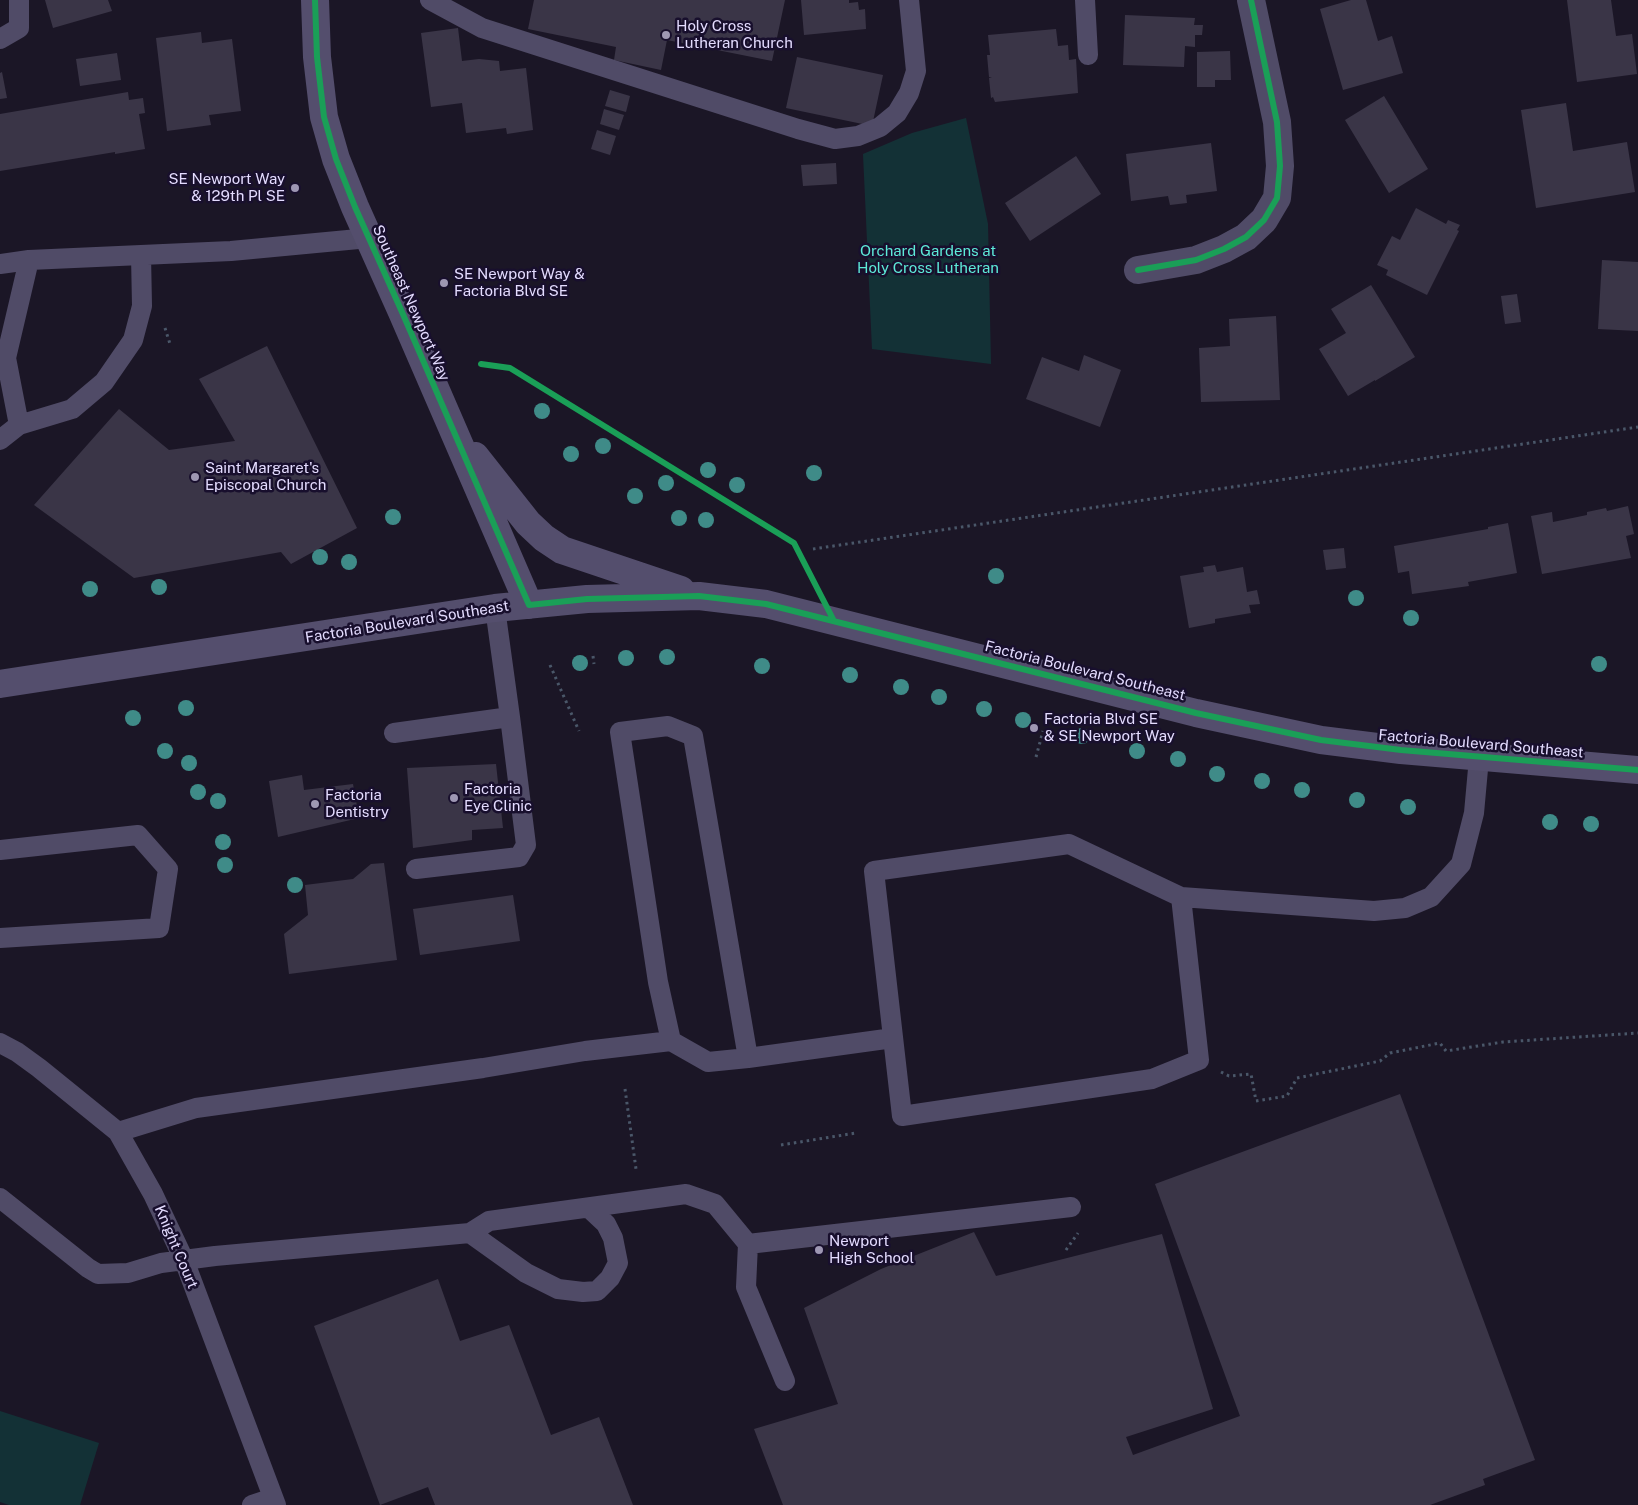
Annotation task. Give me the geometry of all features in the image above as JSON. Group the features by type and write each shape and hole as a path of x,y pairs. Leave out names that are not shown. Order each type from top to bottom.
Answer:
{"main road":[{"name":"Southeast Newport Way","path":"315,0 316,57 324,117 336,159 355,207 529,605"},
{"path":"452,427 528,522 544,538 562,550 699,596"},
{"name":"Factoria Boulevard Southeast","path":"0,684 495,608 587,599 699,596 766,604 1196,713 1321,740 1479,758 1638,770"}],"street":[{"path":"1138,270 1196,260 1224,250 1246,237 1264,220 1276,198 1280,166 1277,122 1251,0"}],"lane":[{"path":"0,39 19,28 19,0"},
{"path":"430,0 482,28 798,129 836,139 858,136 880,128 897,113 909,93 916,71 909,0"},
{"path":"1085,0 1088,55"},
{"path":"0,264 29,260 231,251 369,238"},
{"path":"0,440 18,425 72,410 104,382 133,340 142,306 141,255"},
{"path":"18,425 3,359 29,260"},
{"path":"416,869 519,857 526,845 495,608"},
{"path":"394,733 510,717"},
{"path":"671,1041 658,982 620,732 668,726 694,736 748,1058"},
{"path":"1181,897 1199,1060 1152,1079 902,1116 874,872 1069,844 1181,897 1374,911 1406,908 1431,897 1461,864 1474,813 1479,758"},
{"path":"0,850 138,835 168,869 159,928 0,938"},
{"path":"118,1132 196,1108 671,1041 708,1062 893,1038"},
{"name":"Knight Court","path":"0,1043 17,1052 39,1068 118,1132 153,1194 184,1260 274,1501"},
{"path":"0,1198 98,1274 128,1274 161,1263 184,1260 470,1233 489,1221 590,1209 686,1194 715,1204 748,1244 746,1287 785,1381"},
{"path":"748,1244 1071,1206"},
{"path":"470,1233 526,1273 558,1289 583,1292 597,1291 610,1278 618,1263 610,1231 606,1224 590,1209"},
{"path":"252,1505 274,1501"}],"path":[{"path":"162,322 170,344"},
{"path":"813,549 1638,427"},
{"path":"593,656 594,664"},
{"path":"550,665 579,731"},
{"path":"1036,757 1043,731"},
{"path":"1251,1074 1256,1101 1287,1096 1297,1078 1380,1062 1390,1053 1440,1043 1446,1051 1512,1041 1638,1032"},
{"path":"625,1089 636,1169"},
{"path":"781,1145 856,1132"},
{"path":"1066,1250 1083,1227"}],"green space":[{"name":"Orchard Gardens at Holy Cross Lutheran","path":"966,118 988,224 991,364 872,349 863,154 912,133"},
{"path":"0,1411 99,1443 80,1505 9,1505 0,1502"}],"building":[{"path":"45,0 108,0 112,11 53,28"},
{"name":"Holy Cross Lutheran Church","path":"534,0 785,0 772,61 667,40 661,70 614,60 616,47 528,29"},
{"path":"801,0 849,0 849,3 858,2 859,10 865,9 866,29 804,35"},
{"path":"1351,0 1366,0 1378,41 1392,36 1403,73 1343,90 1320,9"},
{"path":"1567,0 1611,0 1616,36 1632,34 1637,74 1577,82"},
{"path":"1125,15 1195,18 1194,25 1203,25 1202,35 1195,35 1195,47 1185,46 1184,67 1123,65"},
{"path":"458,28 462,61 479,59 499,61 500,71 526,68 533,130 507,134 506,128 466,133 462,103 431,107 421,33"},
{"path":"1056,29 1058,46 1068,45 1069,60 1076,59 1078,93 995,102 993,97 991,98 989,78 992,77 989,77 987,55 990,55 988,35"},
{"path":"201,32 202,43 232,39 241,111 209,115 211,125 167,131 156,38"},
{"path":"1230,51 1231,80 1215,80 1215,87 1197,87 1197,52"},
{"path":"117,53 121,80 80,86 76,59"},
{"path":"797,57 883,75 872,126 786,108"},
{"path":"2,72 7,98 0,99 0,73"},
{"path":"610,90 630,96 626,112 605,106"},
{"path":"128,92 129,100 143,98 145,113 139,114 145,149 115,154 115,152 0,171 0,114"},
{"path":"1384,96 1428,169 1389,193 1345,120"},
{"path":"1566,103 1573,151 1627,142 1635,192 1536,208 1521,110"},
{"path":"604,109 624,115 619,130 600,124"},
{"path":"597,130 616,136 610,155 591,149"},
{"path":"1211,143 1217,191 1186,195 1187,203 1170,205 1168,196 1131,201 1126,154"},
{"path":"1076,156 1101,194 1030,241 1005,203"},
{"path":"836,163 837,184 803,186 801,165"},
{"path":"1416,208 1446,224 1448,220 1460,225 1457,230 1459,231 1427,295 1386,275 1388,270 1377,265 1392,236 1400,240"},
{"path":"1602,260 1638,262 1638,331 1598,329"},
{"path":"1371,285 1415,357 1348,396 1319,349 1346,333 1331,309"},
{"path":"1517,294 1521,322 1505,324 1501,296"},
{"path":"1276,316 1280,400 1201,402 1199,348 1230,346 1229,319"},
{"name":"Saint Margaret's Episcopal Church","path":"267,346 357,528 291,564 281,552 134,578 34,505 119,409 169,450 235,441 199,379"},
{"path":"1084,355 1121,370 1100,427 1026,399 1042,357 1079,371"},
{"path":"1628,506 1634,534 1626,536 1631,558 1542,574 1531,516 1552,512 1553,522 1587,515 1587,512 1606,508 1607,511"},
{"path":"1508,523 1517,573 1468,582 1469,586 1412,594 1409,571 1398,573 1394,546 1488,529 1488,527"},
{"path":"1344,548 1346,568 1326,570 1323,550"},
{"path":"1215,565 1217,572 1243,567 1247,592 1257,590 1260,604 1249,605 1251,613 1215,619 1215,623 1189,628 1180,576 1204,572 1203,567"},
{"name":"Factoria Eye Clinic","path":"496,764 503,828 472,830 472,840 413,848 407,768"},
{"name":"Factoria Dentistry","path":"302,775 304,790 353,784 359,818 278,837 269,781"},
{"path":"384,863 397,960 289,974 284,934 308,915 305,885 353,879 371,864"},
{"path":"513,895 520,941 420,955 413,909"},
{"name":"Newport High School","path":"1400,1094 1535,1460 1483,1479 1485,1485 1430,1505 783,1505 754,1429 838,1404 804,1308 881,1269 974,1232 996,1276 1162,1234 1213,1409 1126,1437 1133,1455 1240,1416 1155,1184"},
{"path":"438,1279 460,1341 509,1325 551,1435 599,1417 633,1505 435,1505 428,1487 380,1505 314,1326"}],"cycle path":[{"path":"315,0 317,57 324,117 336,159 355,207 529,605 587,599 699,596 766,604 1196,713 1321,740 1401,750 1638,770"},
{"path":"1138,270 1196,260 1224,249 1246,237 1264,220 1277,198 1280,166 1277,122 1251,0"},
{"path":"481,364 510,368 794,543 834,621"}],"place":[{"name":"Holy Cross Lutheran Church","path":"666,35"},
{"name":"SE Newport Way & 129th Pl SE","path":"295,188"},
{"name":"SE Newport Way & Factoria Blvd SE","path":"444,283"},
{"name":"Saint Margaret's Episcopal Church","path":"195,477"},
{"name":"Factoria Blvd SE & SE Newport Way","path":"1034,728"},
{"name":"Factoria Eye Clinic","path":"454,798"},
{"name":"Factoria Dentistry","path":"315,804"},
{"name":"Newport High School","path":"819,1250"}]}
